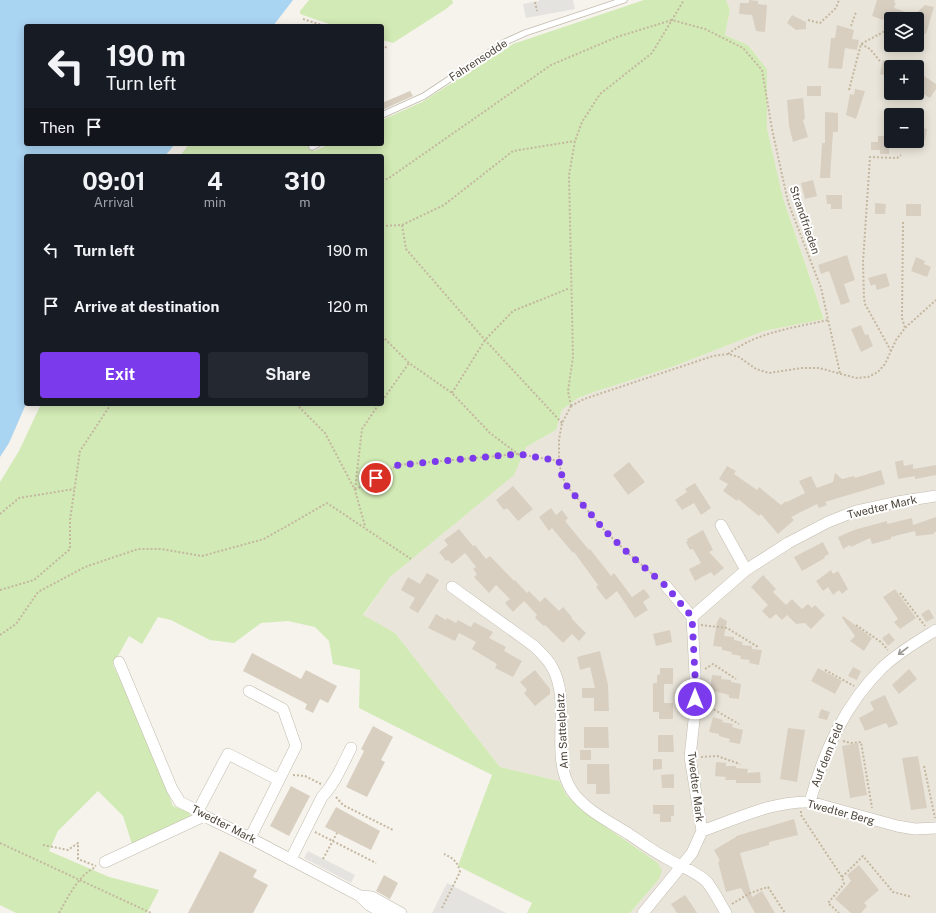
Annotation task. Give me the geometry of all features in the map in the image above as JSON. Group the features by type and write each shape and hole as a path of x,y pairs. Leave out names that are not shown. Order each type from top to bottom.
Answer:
{"street":[{"name":"Twedter Mark","path":"643,913 692,853 702,831 690,757 695,711 692,621 746,570 788,543 828,522 856,511 897,502 936,496"},
{"path":"721,525 746,570"},
{"path":"666,586 692,621"},
{"name":"Am Sattelplatz","path":"452,587 534,646 552,666 558,678 561,693 561,746 563,766 571,790 592,810 667,859 696,873 707,883 725,911"},
{"name":"Auf dem Feld","path":"805,802 832,738 844,716 862,690 894,657 933,632"},
{"name":"Twedter Mark","path":"119,662 172,789 180,802 360,896 369,905 384,913"},
{"path":"249,691 283,709 296,746 250,838"},
{"path":"291,859 322,797 329,790 351,748"},
{"path":"101,864 201,814 228,754 281,776"},
{"name":"Twedter Berg","path":"702,831 751,812 785,804 805,802 874,821 915,829 936,823"},
{"name":"Twedter Mark","path":"360,896 372,897 401,913"}],"lane":[{"name":"Fahrensodde","path":"384,114 424,96 505,42 521,34 624,0"}],"path":[{"path":"572,406 568,392 573,357 570,288 569,175 575,141 582,122 600,94 652,53 684,0"},
{"path":"808,20 820,23 836,8 839,0"},
{"path":"535,2 537,11"},
{"path":"851,26 856,12"},
{"path":"303,19 319,24"},
{"path":"384,180 551,65 617,37 672,20"},
{"name":"Strandfrieden","path":"672,20 705,29 743,48 762,70 772,129 788,202 822,288 840,373"},
{"path":"849,90 862,44 884,31"},
{"path":"862,44 870,49 880,61"},
{"path":"384,45 388,50"},
{"path":"384,226 402,225 444,205 513,151 575,141"},
{"path":"891,351 865,304 863,262 870,157 897,158 901,155"},
{"path":"903,222 902,318 905,328"},
{"path":"402,225 406,249 485,340 562,423"},
{"path":"452,393 485,340 513,311 570,288"},
{"path":"666,586 606,532 566,485 561,473 559,461 559,440 562,423 572,406 584,398 712,356 728,354 739,357 756,369 769,373 819,368 856,378 868,377 878,372 885,364 896,340 905,328 936,300"},
{"path":"728,354 765,334 828,320"},
{"path":"384,338 409,363 452,393 490,433 518,454"},
{"path":"384,397 409,363"},
{"path":"0,590 34,580 70,549 70,520 80,451 110,406"},
{"path":"298,406 325,433 355,490 365,528"},
{"path":"355,490 362,428 378,406"},
{"path":"355,490 398,465 518,454 559,461"},
{"path":"0,514 19,498 74,489"},
{"path":"0,635 16,624 38,592 85,567 138,550 160,549 202,556 264,539 327,503 412,559"},
{"path":"900,593 933,632"},
{"path":"692,621 701,625 727,628 758,647"},
{"path":"856,625 882,642 894,657"},
{"path":"707,668 713,664 736,679"},
{"path":"825,670 862,690"},
{"path":"695,711 713,709 739,724"},
{"path":"841,740 851,743 861,742 874,821"},
{"path":"697,757 717,756 740,764"},
{"path":"924,766 936,823"},
{"path":"281,776 305,776 324,785 342,805 394,830"},
{"path":"805,802 801,815 842,877 844,884 828,903 839,913"},
{"path":"307,827 376,863"},
{"path":"323,859 337,832"},
{"path":"0,843 151,913"},
{"path":"43,845 68,850 78,843 78,859 101,864"},
{"path":"442,908 460,872 454,859 444,854"},
{"path":"842,877 863,856 893,892 912,897"},
{"path":"59,913 80,879 88,870 101,864"},
{"path":"725,911 750,893 768,887 785,913"}],"shaded area":[{"path":"539,0 573,0 575,9 526,18 523,4"},
{"path":"726,0 936,0 936,913 630,913 659,879 658,863 587,814 567,796 559,781 500,767 395,633 363,616 390,577 513,475 526,447 556,430 562,410 578,398 672,367 764,331 824,318 783,198 767,128 767,69 748,45 725,35 730,10"},
{"path":"308,851 355,875 351,883 304,858"},
{"path":"447,883 506,913 432,913"}],"green space":[{"path":"309,0 452,0 453,3 393,43 384,41 384,24 329,24 300,14 300,11"},
{"path":"644,0 726,0 730,10 725,35 748,45 767,69 767,128 783,198 824,319 764,331 672,367 578,398 562,410 556,430 526,447 514,475 390,577 363,615 395,633 500,767 559,781 567,796 587,814 658,863 662,871 659,879 630,913 527,913 532,903 458,866 492,775 359,708 360,670 333,664 329,641 315,627 288,621 261,623 234,643 210,640 171,620 158,617 142,644 129,636 113,665 137,714 173,806 189,812 192,818 133,847 123,816 98,791 58,831 49,851 109,877 159,890 147,913 16,913 0,905 0,482 19,451 40,406 384,406 384,154 182,154 188,146 311,146 314,151 325,146 384,146 384,119 422,102 513,44"}],"water":[{"path":"0,0 293,0 275,24 24,24 24,146 173,146 167,154 24,154 25,406 9,443 0,457"}],"building":[{"path":"749,0 758,1 758,4 767,5 765,32 756,31 752,15 739,14 740,3 749,3"},
{"path":"877,0 895,0 894,2 896,3 894,8 905,12 884,12 883,20 872,16"},
{"path":"925,5 934,7 926,34 924,33 924,12 917,12"},
{"path":"792,15 806,22 806,29 796,30 787,23"},
{"path":"837,25 854,30 852,39 859,40 857,50 845,48 842,69 828,68 831,38 835,38"},
{"path":"883,60 884,60 884,75 880,74"},
{"path":"924,76 936,84 936,89 930,98 924,94"},
{"path":"807,86 821,86 821,96 807,96"},
{"path":"855,89 865,91 856,119 846,115 850,94 854,95"},
{"path":"410,91 413,96 384,109 384,102"},
{"path":"803,98 805,119 803,120 808,137 793,142 789,126 787,100"},
{"path":"825,112 838,113 838,132 833,132 830,178 820,178 822,143 825,143"},
{"path":"924,128 927,129 924,140"},
{"path":"878,136 884,136 884,148 889,148 889,154 880,154 880,150 871,150 871,142 878,142"},
{"path":"813,180 817,196 805,199 801,183"},
{"path":"826,195 842,195 842,209 831,209 831,204 827,204"},
{"path":"875,203 886,204 885,214 875,214"},
{"path":"906,204 921,204 921,216 906,216"},
{"path":"847,255 855,280 844,284 850,302 841,305 829,271 821,274 818,265"},
{"path":"916,257 925,261 924,264 931,267 927,277 911,271"},
{"path":"886,273 890,286 877,290 875,284 871,286 868,278"},
{"path":"861,325 865,335 868,334 873,346 861,352 851,329"},
{"path":"903,460 904,466 913,464 913,469 936,465 936,475 915,479 915,476 898,479 895,462"},
{"path":"629,462 645,482 628,495 613,475"},
{"path":"727,466 736,471 734,474 757,490 759,487 781,505 786,501 787,502 805,493 799,481 811,476 817,488 833,482 835,473 842,479 854,476 855,478 881,470 885,484 825,502 827,505 819,508 817,504 791,517 794,520 778,534 761,514 759,516 738,499 737,501 723,491 728,484 719,479"},
{"path":"695,483 711,508 701,515 694,503 682,510 675,500 687,492 685,489"},
{"path":"513,486 533,509 518,521 507,508 504,510 496,500"},
{"path":"551,508 556,515 562,510 568,518 565,521 589,550 590,549 611,576 614,573 632,597 644,589 650,597 643,602 648,610 635,618 617,591 606,600 596,587 598,585 574,552 573,553 552,528 549,531 539,517"},
{"path":"936,517 936,532 934,532 934,534 916,536 915,531 891,537 891,539 872,544 870,538 843,549 838,537 854,530 887,521 887,524 912,518 913,525"},
{"path":"459,529 486,559 490,556 527,593 529,591 540,602 545,597 559,611 563,607 572,617 571,618 586,633 579,641 572,634 563,643 545,625 544,626 535,618 537,615 524,601 513,612 505,603 510,599 496,585 489,593 474,577 477,574 473,569 476,567 465,553 452,564 448,560 446,561 439,552 448,545 444,540"},
{"path":"703,530 713,550 709,552 724,568 714,576 711,572 695,581 689,569 701,563 693,549 690,550 686,542 688,541 687,539"},
{"path":"823,542 829,554 824,557 825,558 802,571 794,557"},
{"path":"831,570 833,574 838,571 848,589 842,594 839,590 833,595 828,587 823,591 816,581"},
{"path":"427,573 439,580 418,613 409,608 415,598 401,590 408,577 420,584"},
{"path":"763,575 776,589 773,592 786,605 792,599 802,609 808,604 812,608 815,605 825,615 811,629 805,623 796,624 787,615 782,620 776,614 770,619 762,611 768,605 751,587"},
{"path":"895,589 916,618 900,629 894,622 898,619 883,597"},
{"path":"929,609 934,618 926,622 921,614"},
{"path":"436,614 446,620 447,618 456,623 458,620 471,627 474,622 493,632 489,638 506,647 504,651 522,661 513,677 495,668 497,664 472,649 476,642 459,633 455,641 428,628"},
{"path":"843,616 872,638 864,651 850,641 855,636 842,618"},
{"path":"720,617 727,621 724,636 734,637 734,640 743,642 742,645 752,646 752,649 762,650 759,665 749,663 750,660 740,659 741,656 722,650 722,647 713,646 717,622"},
{"path":"670,630 672,642 656,646 653,634"},
{"path":"889,633 895,640 888,646 882,638"},
{"path":"600,651 608,685 609,711 594,711 594,698 582,698 582,688 595,688 590,667 580,670 577,657"},
{"path":"252,653 301,679 306,670 337,686 328,703 320,699 313,713 305,709 307,704 243,671"},
{"path":"853,667 861,671 857,680 848,676"},
{"path":"660,668 673,668 673,684 664,684 664,703 673,703 673,719 659,719 659,712 653,712 653,683 657,683 657,675 660,674"},
{"path":"818,668 842,681 835,694 811,681"},
{"path":"909,669 917,679 899,694 892,685"},
{"path":"535,670 550,689 550,694 535,706 524,693 527,690 520,682"},
{"path":"712,675 722,676 721,679 731,680 731,682 741,684 739,699 729,698 729,695 710,690"},
{"path":"885,695 898,724 889,728 886,723 865,731 859,718 874,710 870,702"},
{"path":"821,709 830,712 827,720 818,718"},
{"path":"713,717 723,720 722,722 733,724 732,727 743,730 740,744 729,742 730,739 719,736 719,734 709,732"},
{"path":"373,726 393,737 381,760 385,762 367,797 346,787 364,751 361,749"},
{"path":"584,727 608,727 609,748 584,748"},
{"path":"788,728 805,730 797,782 780,779"},
{"path":"658,735 673,735 674,752 658,752"},
{"path":"858,743 867,795 850,798 842,746"},
{"path":"580,750 591,750 591,760 580,760"},
{"path":"918,756 927,808 911,810 902,758"},
{"path":"653,759 662,759 662,769 653,770"},
{"path":"716,762 726,763 726,766 736,766 736,768 748,769 747,773 760,772 761,783 736,783 736,780 725,780 726,777 715,776"},
{"path":"587,764 609,764 610,794 596,794 596,784 587,784"},
{"path":"674,774 674,788 662,788 661,775"},
{"path":"291,786 310,796 289,836 270,826"},
{"path":"653,805 674,805 674,816 671,816 671,822 660,822 660,814 653,814"},
{"path":"336,807 380,831 371,850 325,827"},
{"path":"794,819 798,835 769,842 769,845 740,853 752,897 762,891 775,913 755,913 741,888 726,892 718,862 720,861 714,850 736,836"},
{"path":"220,851 257,870 253,877 268,885 253,913 188,913"},
{"path":"859,865 879,890 864,903 867,906 861,913 851,913 835,899 851,881 847,875"},
{"path":"384,875 398,883 390,899 376,891"},
{"path":"685,895 697,913 677,913 671,904"}],"route":[{"path":"376,478 398,465 518,454 559,461 561,473 566,485 606,532 666,586 692,617 695,699"}]}
